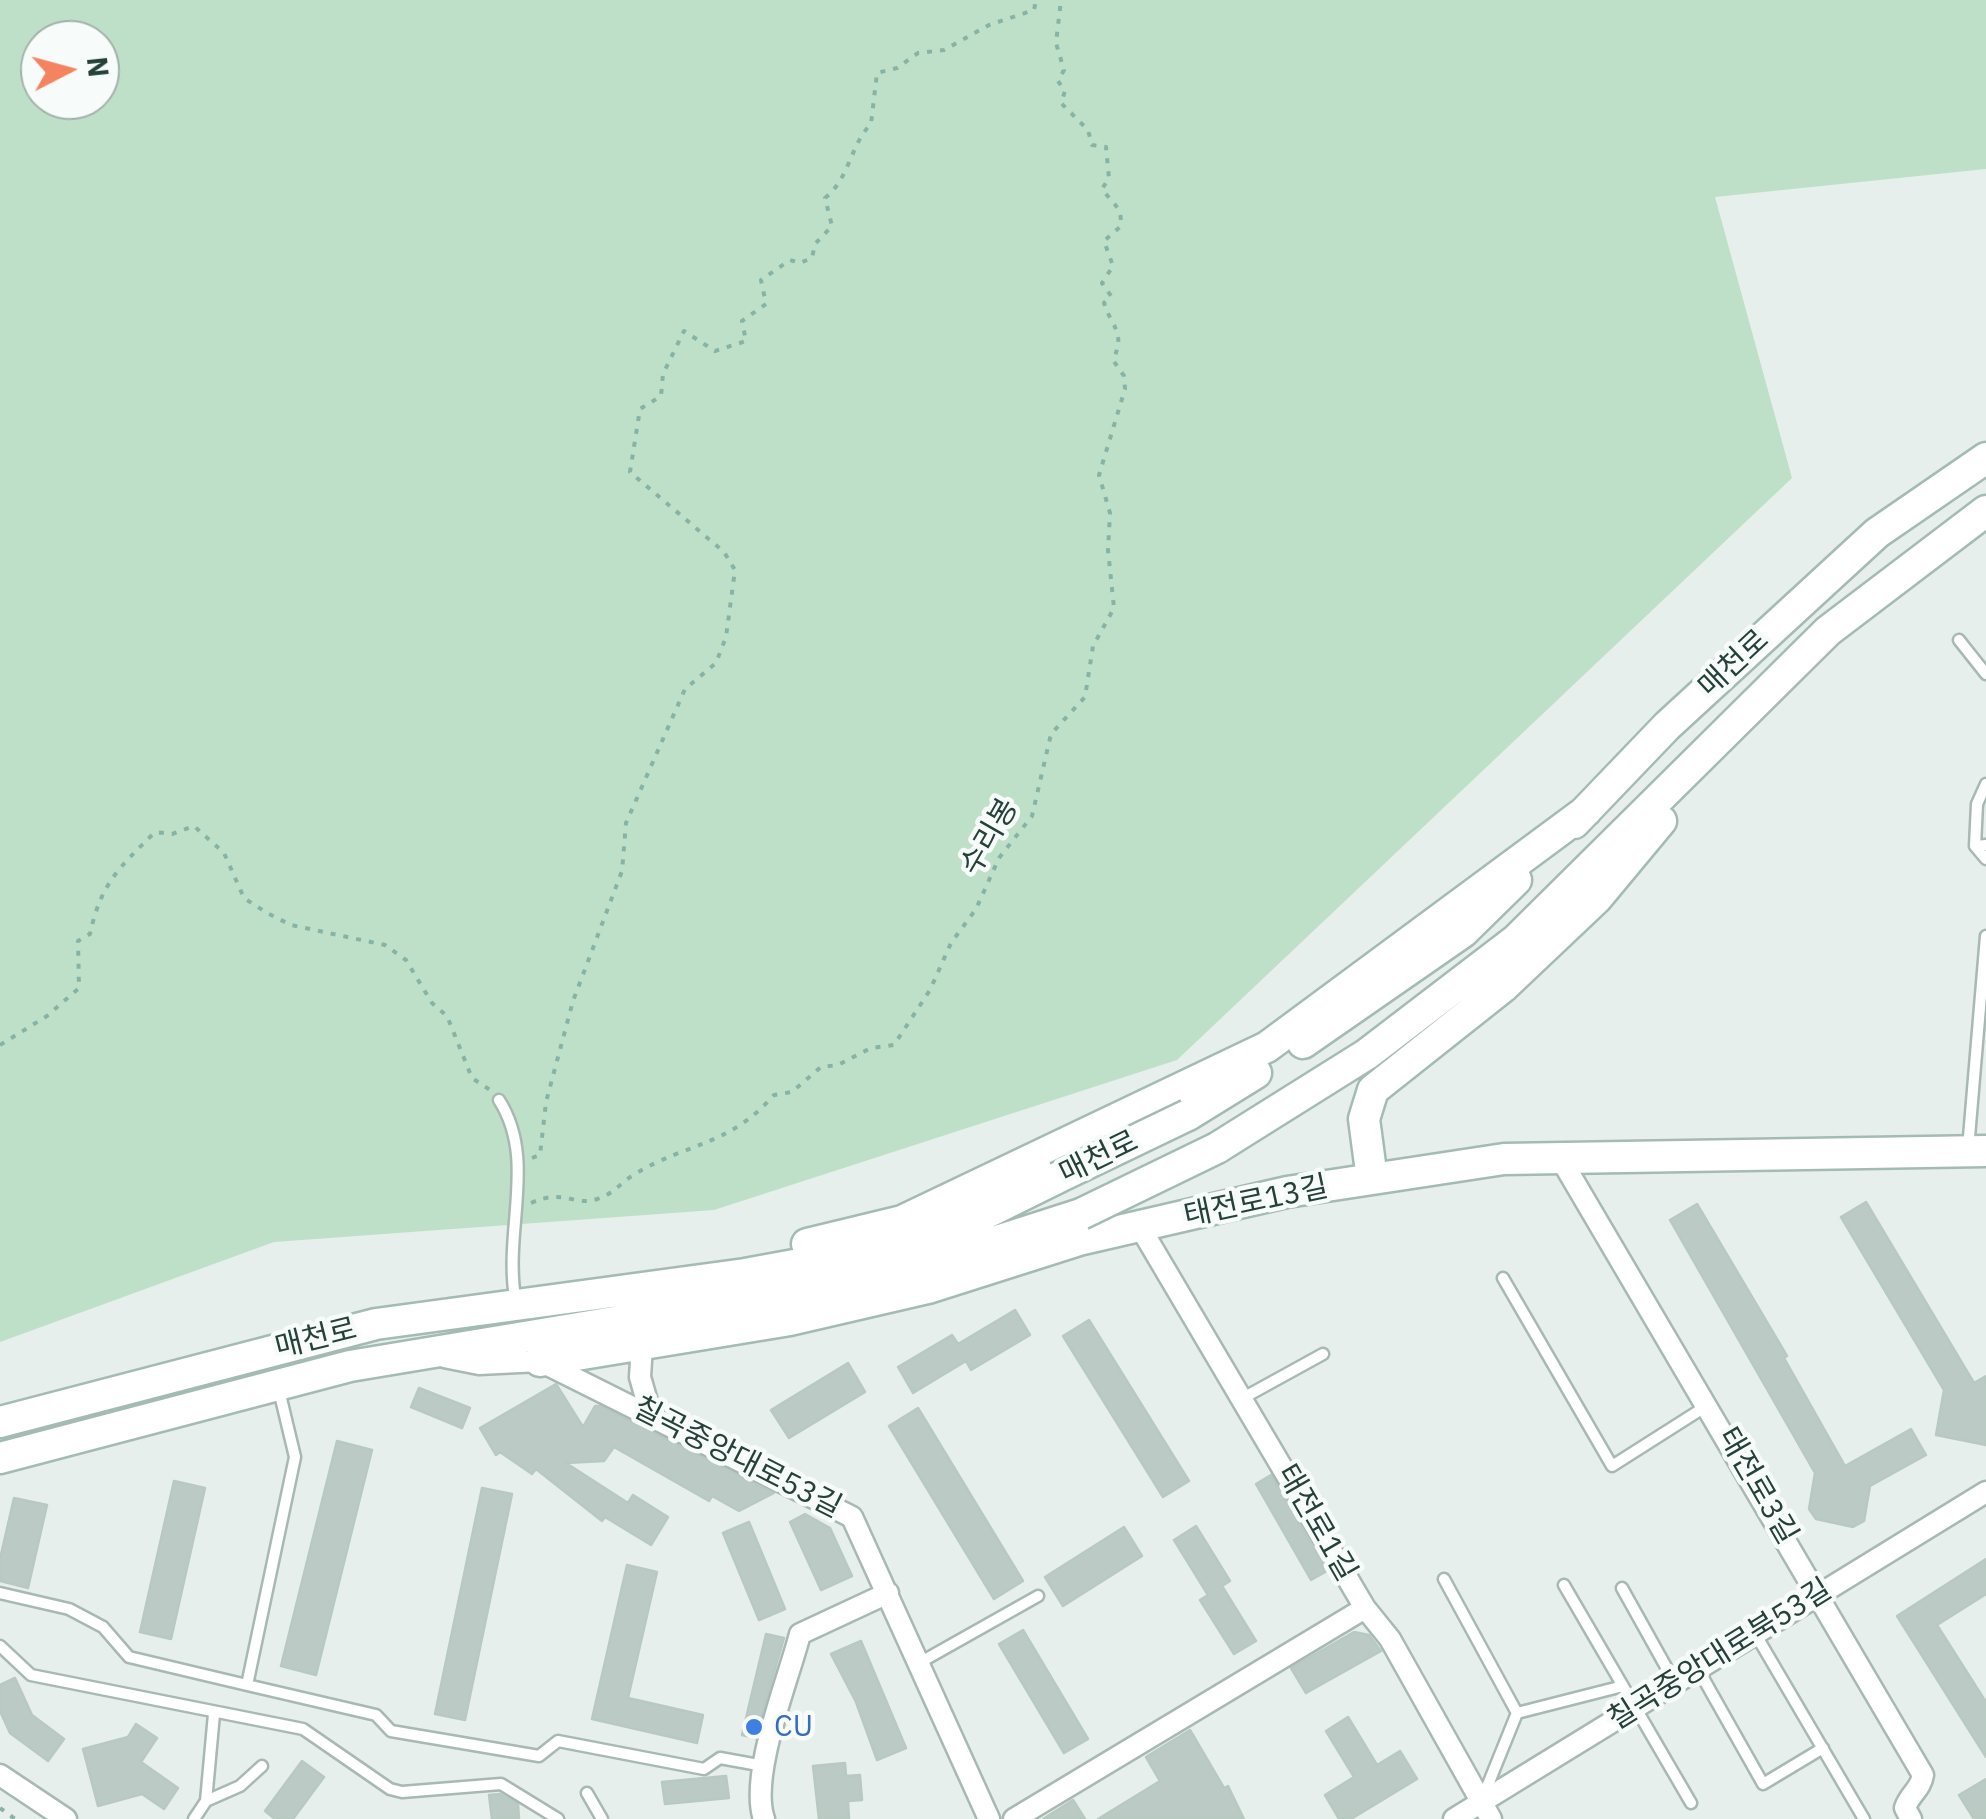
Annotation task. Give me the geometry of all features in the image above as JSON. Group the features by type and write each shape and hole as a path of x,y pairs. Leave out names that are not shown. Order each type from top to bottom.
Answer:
{"main road":[{"name":"매천로","path":"0,1422 376,1324 860,1253 960,1226 1188,1115 1338,1021 1464,932 1667,726 1878,533 1986,458"},
{"name":"매천로","path":"0,1458 278,1382 421,1352 633,1322 885,1277 1081,1214 1217,1148 1367,1054 1516,940 1828,631 1986,511"},
{"path":"1372,1179 1364,1120 1373,1090 1503,987 1596,898 1703,772 1735,724"},
{"path":"629,1288 902,1220 1268,1047 1586,811"},
{"path":"1102,1127 1140,1226"},
{"name":"태전로13길","path":"540,1361 790,1320 928,1288 1079,1240 1287,1192 1504,1159 1977,1151"}],"street":[{"name":"태전로3길","path":"1559,1156 1709,1405 1923,1775 1905,1808 1911,1819"},
{"name":"태전로1길","path":"1140,1226 1365,1608 1390,1639 1486,1811"},
{"path":"642,1345 640,1377 650,1412"},
{"name":"칠곡중앙대로53길","path":"421,1352 479,1364 540,1361 650,1412 852,1517 989,1819"},
{"name":"칠곡중앙대로북53길","path":"1454,1819 1486,1811 1635,1707 1986,1492"},
{"path":"764,1819 758,1802 765,1766 800,1634 888,1594"},
{"path":"1014,1819 1365,1608"},
{"path":"0,1775 66,1819"}],"lane":[{"path":"1958,640 1986,674"},
{"path":"1986,784 1977,804 1986,859"},
{"path":"1977,1151 1986,936"},
{"path":"499,1100 510,1117 520,1162 509,1267 516,1304"},
{"path":"1503,1278 1612,1466 1709,1405"},
{"path":"1243,1398 1323,1354"},
{"path":"247,1685 295,1458 278,1382"},
{"path":"1444,1579 1517,1713 1486,1811"},
{"path":"1564,1585 1692,1802"},
{"path":"1622,1588 1676,1682"},
{"path":"0,1593 69,1609 102,1627 129,1657 376,1715 391,1731 540,1756 558,1741 704,1769 720,1758 765,1766"},
{"path":"919,1662 1038,1596"},
{"path":"1755,1634 1864,1819"},
{"path":"0,1646 31,1675 303,1729 390,1790 501,1784 558,1819"},
{"path":"1698,1669 1763,1784 1823,1748"},
{"path":"1517,1713 1623,1686"},
{"path":"194,1819 206,1800 214,1714"},
{"path":"206,1800 240,1786 262,1766"},
{"path":"587,1793 602,1819"}],"path":[{"path":"520,1162 540,1156 546,1102 573,1001 622,871 626,823 685,689 716,662 734,600 734,570 724,552 630,472 640,409 662,396 663,374 684,331 715,351 746,341 742,322 766,304 761,280 790,260 800,263 812,258 815,244 832,226 825,198 841,184 861,134 872,124 877,73 897,68 918,53 944,50 989,25 1034,10 1036,0"},
{"name":"수리봉","path":"515,1211 561,1194 593,1201 617,1191 633,1174 704,1147 751,1120 774,1095 792,1092 821,1066 838,1065 871,1048 894,1045 930,990 951,943 976,908 1000,858 1032,816 1050,734 1085,697 1093,646 1114,608 1108,550 1110,513 1099,475 1125,389 1124,376 1113,360 1122,340 1105,310 1104,303 1111,296 1102,283 1113,266 1104,241 1121,226 1121,218 1118,202 1102,189 1109,178 1104,165 1106,148 1092,145 1088,130 1062,103 1065,91 1058,81 1064,70 1056,43 1061,0"},
{"path":"0,1045 47,1016 79,988 78,942 90,934 99,895 115,871 155,832 172,834 194,826 224,853 244,898 267,913 290,925 384,944 406,960 432,1003 447,1016 472,1078 494,1091 499,1100"},
{"path":"0,1808 15,1819"}],"green space":[{"path":"0,0 1986,0 1986,169 1715,197 1792,478 1177,1060 714,1210 274,1242 0,1342"}],"building":[{"path":"1866,1202 1974,1383 1986,1376 1986,1445 1936,1435 1944,1390 1841,1217"},
{"path":"1697,1204 1787,1356 1784,1358 1845,1466 1911,1429 1926,1455 1870,1486 1864,1521 1853,1527 1816,1519 1809,1509 1815,1473 1670,1220"},
{"path":"1015,1310 1030,1335 971,1370 966,1361 913,1393 898,1367 952,1335 958,1344"},
{"path":"1089,1320 1189,1481 1163,1497 1063,1336"},
{"path":"848,1363 865,1392 789,1438 771,1410"},
{"path":"556,1384 583,1427 595,1406 600,1406 774,1493 739,1511 712,1496 709,1501 614,1447 604,1461 566,1463 628,1503 633,1495 668,1517 651,1545 605,1517 602,1521 536,1469 532,1474 500,1452 496,1455 480,1428"},
{"path":"419,1388 470,1408 462,1428 411,1407"},
{"path":"918,1408 1023,1581 994,1599 889,1426"},
{"path":"337,1441 372,1450 316,1675 281,1666"},
{"path":"1271,1475 1327,1571 1311,1580 1256,1484"},
{"path":"174,1481 205,1488 171,1639 140,1632"},
{"path":"482,1488 512,1494 465,1720 435,1714"},
{"path":"14,1498 47,1505 28,1588 0,1581 0,1559"},
{"path":"805,1514 830,1528 852,1576 821,1590 790,1522"},
{"path":"749,1522 785,1609 759,1620 723,1533"},
{"path":"1196,1526 1230,1581 1222,1586 1256,1641 1234,1654 1200,1600 1208,1595 1174,1540"},
{"path":"1124,1527 1142,1556 1063,1606 1045,1577"},
{"path":"1986,1559 1986,1594 1937,1625 1986,1702 1986,1757 1897,1616"},
{"path":"627,1565 657,1572 628,1698 703,1715 697,1743 592,1719"},
{"path":"1023,1630 1088,1739 1064,1753 999,1644"},
{"path":"1354,1632 1369,1635 1381,1651 1306,1693 1291,1668"},
{"path":"766,1634 784,1638 755,1738 742,1735"},
{"path":"861,1641 906,1748 877,1760 856,1702 831,1654"},
{"path":"15,1678 32,1715 64,1739 48,1761 10,1733 0,1711 0,1685"},
{"path":"1348,1717 1377,1765 1400,1751 1417,1779 1351,1819 1339,1819 1325,1795 1354,1777 1326,1731"},
{"path":"136,1724 157,1738 141,1762 178,1788 164,1809 142,1794 98,1806 83,1749 128,1737"},
{"path":"1190,1730 1224,1788 1228,1786 1244,1819 1098,1819 1160,1781 1146,1757"},
{"path":"302,1761 324,1777 293,1819 275,1819 265,1811"},
{"path":"845,1763 846,1776 860,1775 862,1800 848,1801 849,1819 819,1819 813,1766"},
{"path":"726,1776 729,1798 665,1804 662,1782"},
{"path":"1986,1779 1986,1819 1974,1819 1959,1795"},
{"path":"500,1794 518,1804 519,1819 492,1819 489,1795"},
{"path":"1073,1800 1085,1819 1043,1819"}],"place":[{"name":"CU","path":"754,1727"}]}
